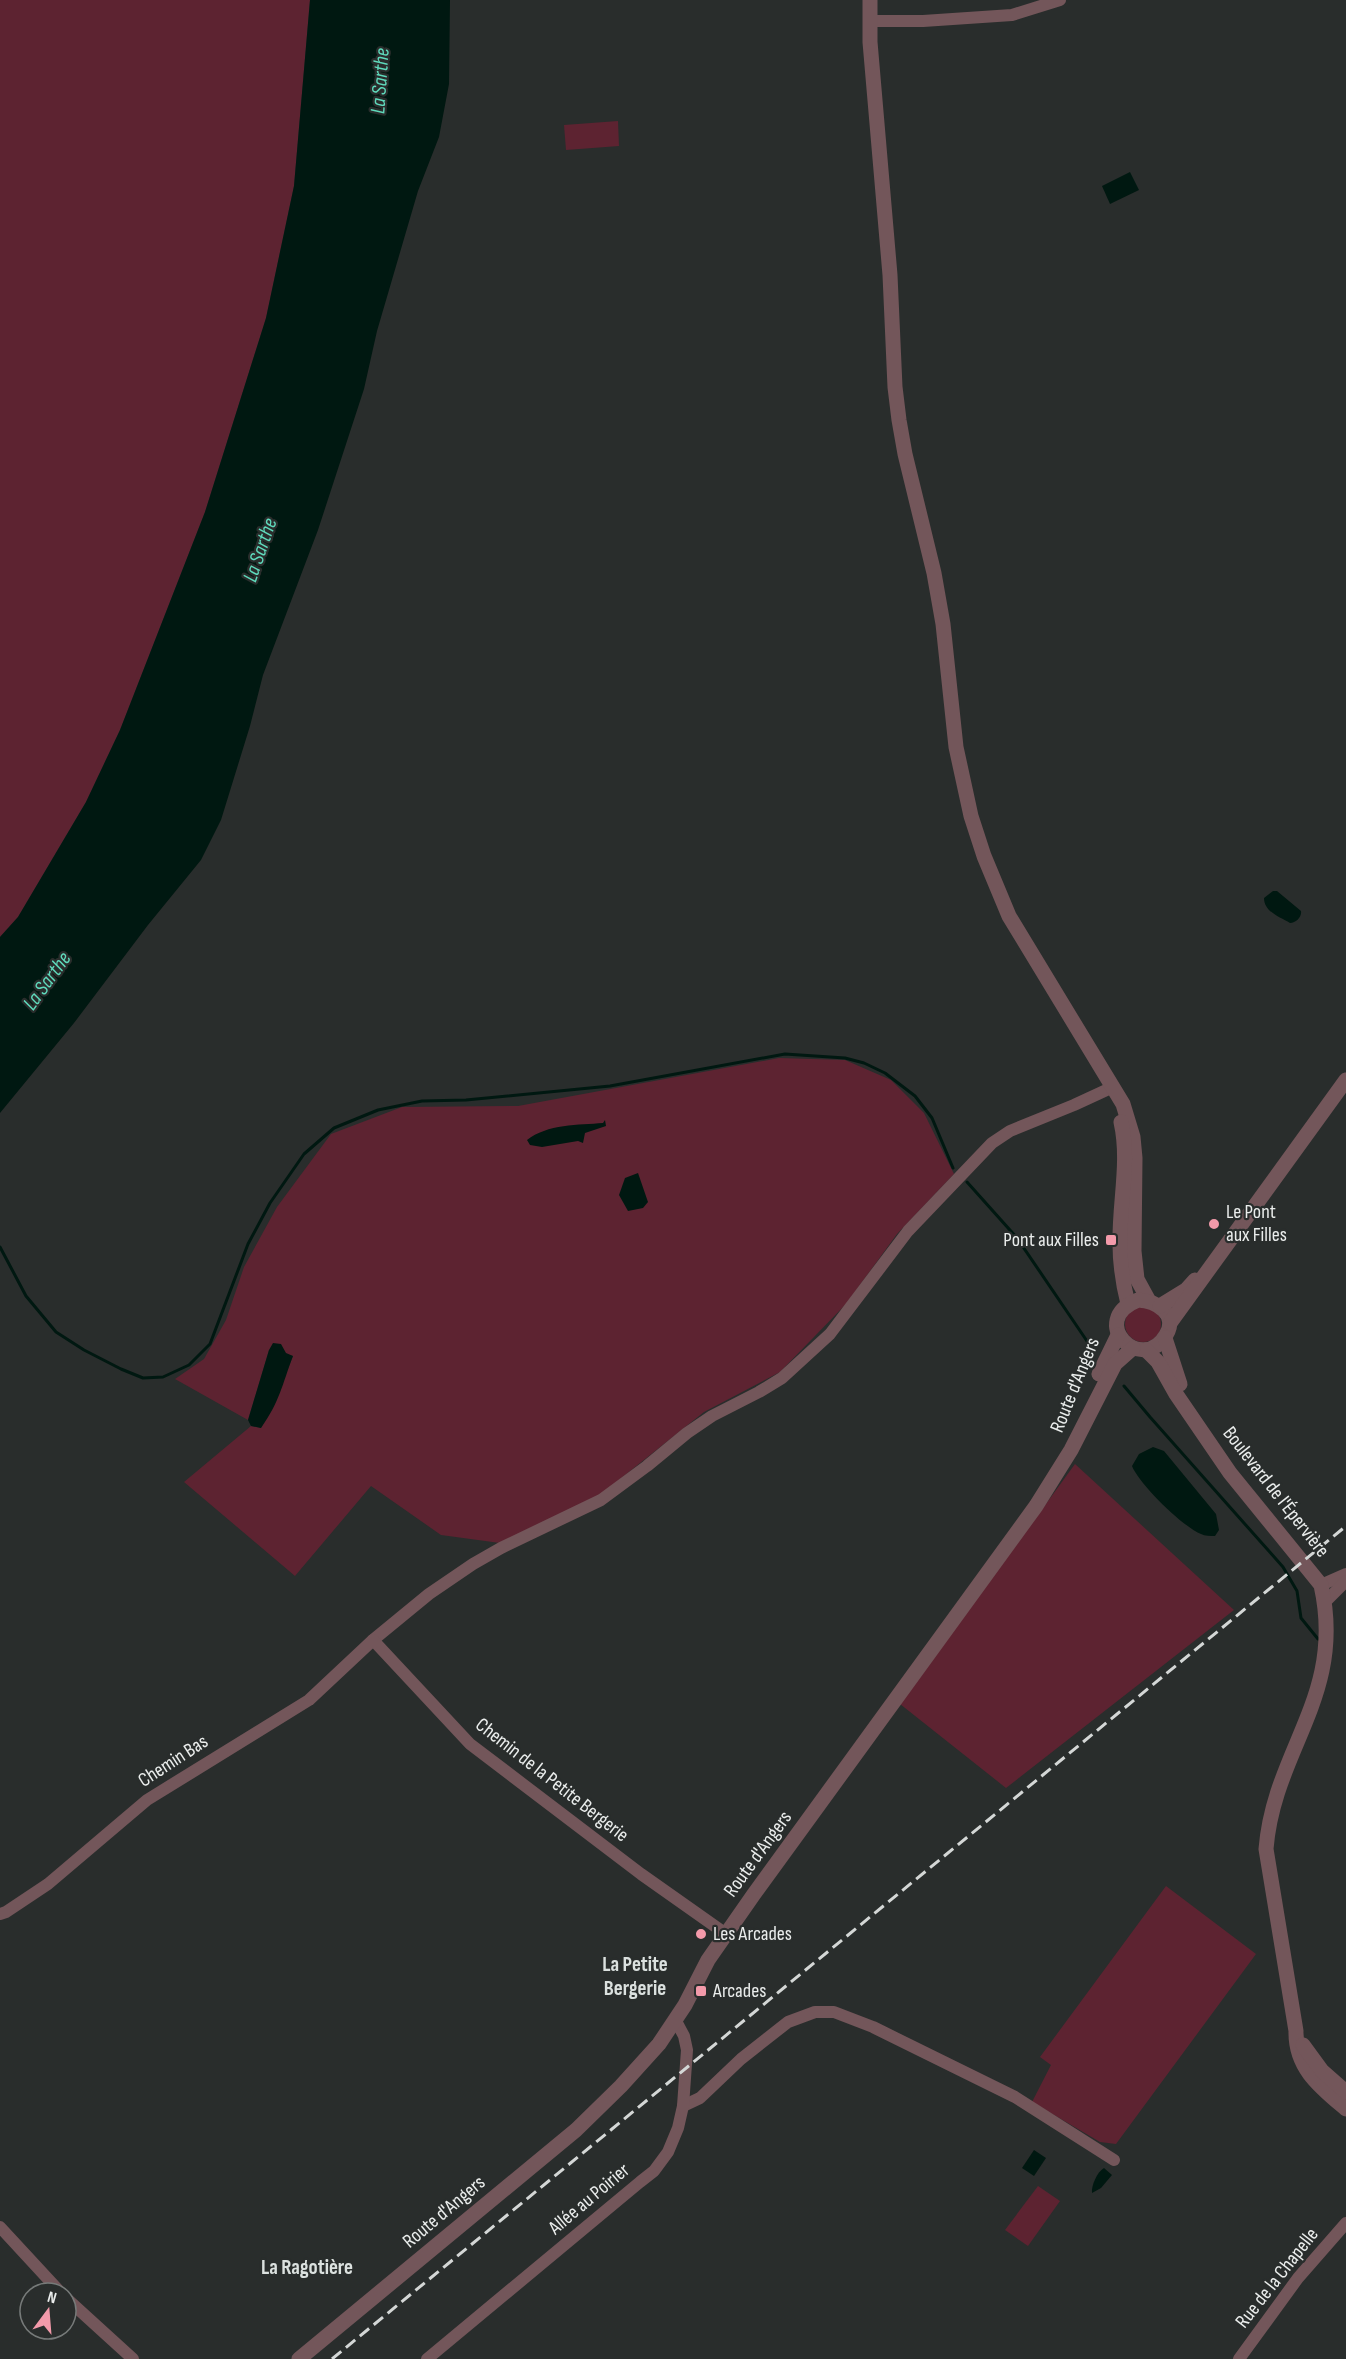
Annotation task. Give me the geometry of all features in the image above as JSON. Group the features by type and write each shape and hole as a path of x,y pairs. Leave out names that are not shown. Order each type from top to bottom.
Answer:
{"street":[{"path":"860,0 869,21"},
{"path":"870,0 869,21 890,275 899,420 934,573 943,624 956,747 968,805 984,856 1009,915 1123,1104 1135,1158 1134,1251 1139,1285 1154,1303 1167,1312 1168,1331"},
{"path":"869,21 923,21 1012,15 1060,0"},
{"path":"1215,1259 1186,1290 1154,1303 1138,1300 1128,1304 1117,1318 1118,1335 1140,1349 1157,1346 1215,1259 1346,1080"},
{"path":"1113,1087 1122,1136 1125,1176 1120,1242 1123,1283 1128,1304"},
{"name":"Chemin Bas","path":"0,1914 48,1884 147,1800 309,1700 371,1641 429,1594 473,1564 601,1500 712,1416 782,1378 830,1334 908,1231 992,1143 1010,1131 1113,1087"},
{"name":"Boulevard de l'Épervière","path":"1168,1331 1174,1370 1198,1425"},
{"name":"Route d'Angers","path":"1071,1450 1087,1401 1118,1335"},
{"name":"Boulevard de l'Épervière","path":"1140,1349 1158,1362 1176,1394 1230,1473 1325,1592 1338,1630 1339,1650 1335,1677 1323,1713 1274,1806 1267,1833 1266,1849 1296,2031 1296,2046 1308,2071 1324,2091 1346,2109"},
{"name":"Route d'Angers","path":"300,2359 590,2117 659,2044 676,2021 706,1964 726,1934 1036,1506 1071,1450 1115,1364 1140,1349"},
{"path":"1325,1592 1346,1574"},
{"path":"1325,1592 1346,1581"},
{"name":"Chemin de la Petite Bergerie","path":"371,1641 470,1744 641,1874 726,1934"},
{"path":"683,2106 700,2098 741,2059 788,2022 815,2012 834,2012 863,2022 1015,2097 1114,2160"},
{"name":"Allée au Poirier","path":"427,2359 654,2171 663,2160 674,2141 683,2106 687,2050 684,2036 676,2021"},
{"name":"Boulevard de l'Épervière","path":"1296,2031 1315,2062 1346,2092"},
{"name":"Rue de la Chapelle","path":"1239,2359 1298,2278 1346,2223"},
{"path":"0,2227 50,2281"},
{"path":"78,2309 133,2359"}],"shaded area":[{"path":"0,0 310,0 294,186 266,318 205,512 120,730 86,802 18,917 0,937"},
{"path":"618,121 619,146 566,150 564,125"},
{"path":"779,1058 845,1060 891,1080 924,1113 954,1174 897,1234 846,1304 780,1372 704,1412 600,1495 500,1543 441,1535 371,1486 295,1576 184,1482 251,1426 261,1428 289,1366 293,1356 269,1350 248,1420 175,1379 204,1359 226,1320 244,1267 277,1207 331,1134 402,1107 518,1106"},
{"path":"1143,1306 1156,1311 1161,1324 1156,1337 1143,1342 1130,1337 1125,1324 1130,1311"},
{"path":"1075,1464 1234,1610 1006,1788 900,1704"},
{"path":"1166,1886 1256,1954 1116,2144 1100,2142 1032,2102 1051,2065 1040,2057"},
{"path":"1038,2186 1060,2201 1028,2246 1005,2230"}],"water":[{"name":"La Sarthe","path":"310,0 450,0 449,84 439,137 418,191 377,331 364,389 318,530 263,675 221,820 201,860 148,925 74,1023 0,1113 0,937 18,917 86,802 120,730 205,512 266,318 294,186"},
{"path":"1130,172 1139,190 1110,204 1102,186"},
{"path":"1273,891 1277,891 1301,911 1296,921 1290,923 1273,914 1267,907 1264,898"},
{"path":"605,1120 606,1126 585,1133 583,1143 578,1141 542,1147 530,1145 527,1140 554,1128 603,1123"},
{"path":"638,1173 648,1202 643,1208 628,1211 619,1195 625,1178"},
{"path":"273,1343 281,1344 286,1353 293,1356 280,1393 261,1428 251,1426 248,1420"},
{"path":"1153,1447 1164,1451 1216,1514 1219,1530 1215,1536 1203,1535 1184,1523 1152,1494 1136,1474 1132,1466 1139,1454"},
{"path":"1034,2150 1046,2158 1034,2176 1022,2168"},
{"path":"1104,2168 1112,2175 1101,2188 1092,2193 1095,2179"}],"waterway":[{"path":"0,1247 26,1296 56,1332 121,1369 143,1378 163,1377 189,1365 210,1344 248,1244 270,1203 304,1154 334,1128 378,1110 422,1101 466,1100 610,1086 785,1054 845,1058 864,1063 885,1073 915,1096 932,1118 953,1168"},
{"path":"967,1182 1017,1238 1089,1344"},
{"path":"1124,1386 1283,1567 1297,1591 1301,1618 1318,1639"}],"railway":[{"path":"332,2359 1346,1526"}],"place":[{"name":"Le Pont aux Filles","path":"1214,1224"},
{"name":"Pont aux Filles","path":"1111,1240"},
{"name":"Les Arcades","path":"701,1934"},
{"name":"Arcades","path":"701,1991"}],"district":[{"name":"La Petite Bergerie","path":"635,1976"},
{"name":"La Ragotière","path":"307,2267"}]}
